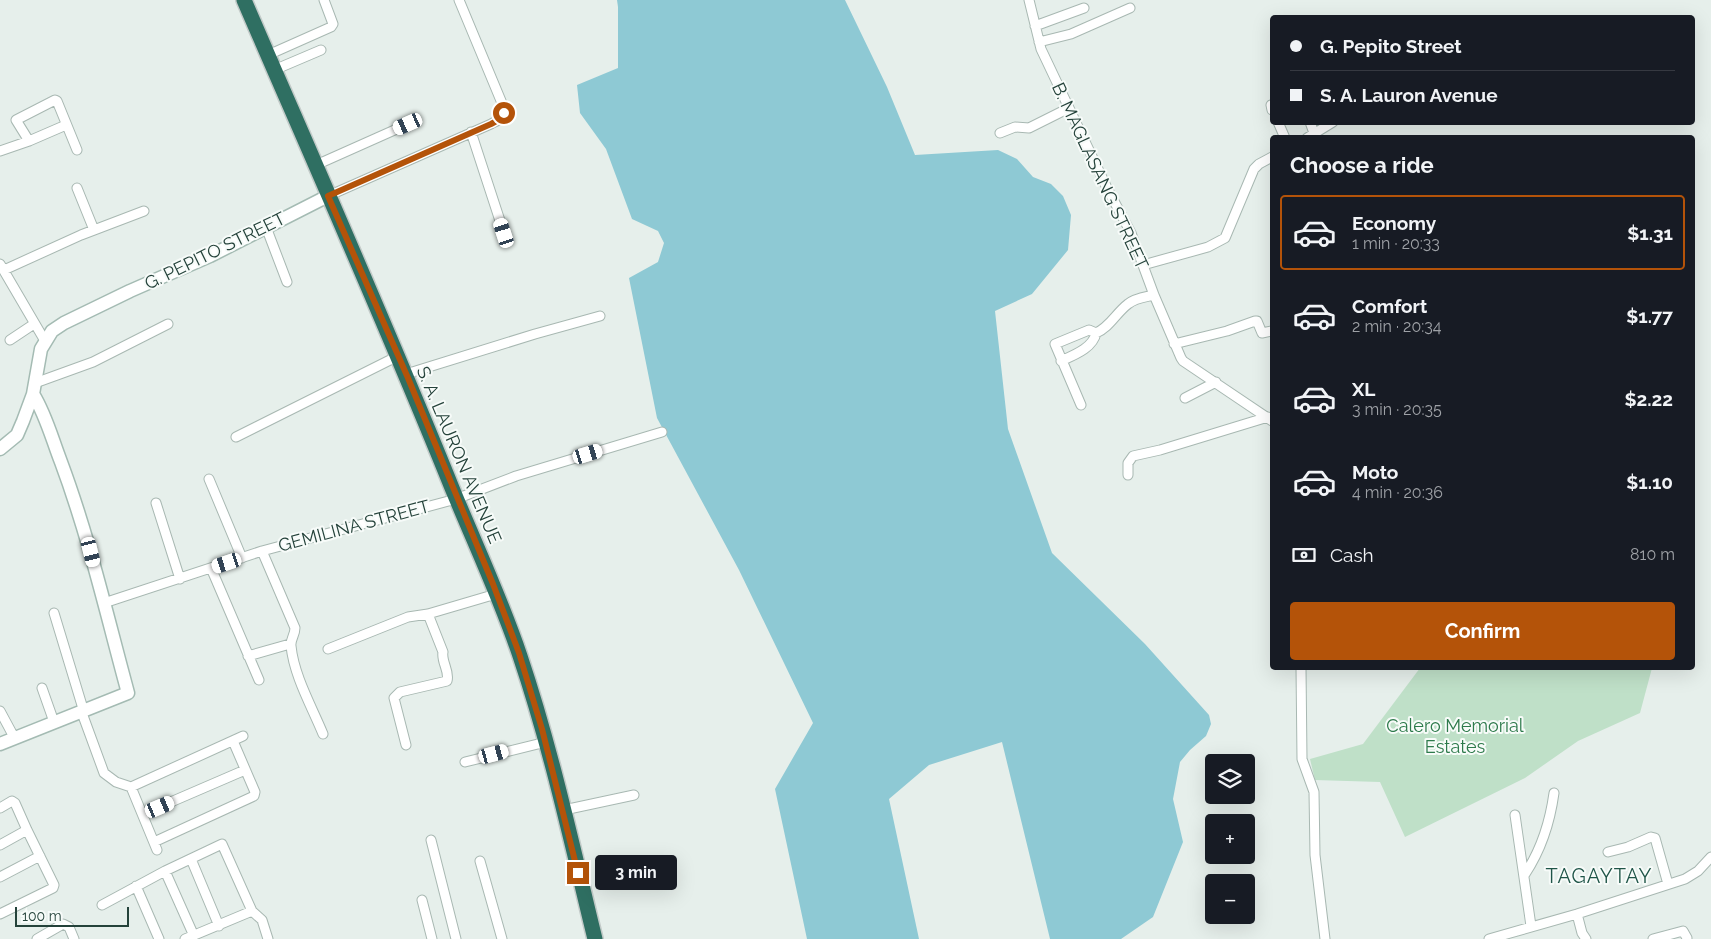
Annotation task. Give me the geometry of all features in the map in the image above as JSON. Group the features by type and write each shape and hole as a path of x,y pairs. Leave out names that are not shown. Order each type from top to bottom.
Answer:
{"highway":[{"name":"S. A. LAURON AVENUE","path":"244,0 406,374 519,653 534,698 564,810 594,939"}],"street":[{"path":"268,55 331,27 333,24 324,0"},
{"name":"G. PEPITO STREET","path":"45,341 52,331 64,323 130,291 210,256 328,196 502,118 504,108 459,0"},
{"name":"B. MAGLASANG STREET","path":"1029,0 1041,49 1107,188 1131,233 1154,295 1183,361 1270,419"},
{"path":"1035,26 1084,8"},
{"path":"1039,42 1071,34 1130,8"},
{"path":"274,70 321,50"},
{"path":"29,141 16,120 55,100 77,150"},
{"path":"1000,133 1015,127 1029,128 1069,108"},
{"path":"316,165 408,124"},
{"path":"0,151 66,125"},
{"path":"1310,135 1328,125"},
{"path":"471,132 504,233"},
{"path":"1143,265 1208,247 1225,238 1254,169 1258,164 1270,157"},
{"path":"77,188 94,230"},
{"path":"0,450 17,435 34,389 45,341 2,267 144,210"},
{"path":"266,227 287,282"},
{"path":"1061,360 1083,349 1094,340 1096,334 1106,328 1128,303 1154,295"},
{"path":"406,374 600,316"},
{"path":"1174,344 1227,331 1255,321 1262,333 1270,331"},
{"path":"10,340 34,324"},
{"path":"34,389 168,324"},
{"path":"1081,405 1055,344 1089,330 1096,334"},
{"path":"236,438 398,356"},
{"path":"1185,398 1216,382"},
{"path":"0,744 128,693 77,505 34,389"},
{"path":"1128,475 1128,463 1133,456 1270,419"},
{"name":"GEMILINA STREET","path":"104,603 262,551 456,498 516,476 662,432"},
{"path":"209,479 242,558"},
{"path":"156,503 180,579"},
{"path":"262,551 295,628 295,634 290,644 293,663 323,734"},
{"path":"211,568 259,680"},
{"path":"328,649 408,617 428,614 496,594"},
{"path":"54,613 83,712 104,773 116,782 131,787 243,736"},
{"path":"406,745 394,698 396,694 447,681 448,679 442,655 443,652 428,614"},
{"path":"248,656 290,644"},
{"path":"1302,670 1302,759 1314,792 1315,855 1325,939"},
{"path":"42,688 54,722"},
{"path":"0,711 14,737"},
{"path":"131,787 156,846 253,797 256,792 233,741"},
{"path":"464,762 546,742"},
{"path":"143,814 246,770"},
{"path":"1525,874 1546,832 1554,793"},
{"path":"564,810 634,795"},
{"path":"0,808 12,801 15,802 54,885 54,887 0,914"},
{"path":"1515,816 1525,874 1531,926"},
{"path":"0,845 27,830"},
{"path":"1608,852 1628,847 1651,837 1654,838 1668,884"},
{"path":"431,840 456,939"},
{"path":"102,905 165,871 221,844 252,911 262,920 268,939"},
{"path":"0,877 40,856"},
{"path":"1489,939 1577,914 1685,879 1698,871 1711,857"},
{"path":"191,859 219,926"},
{"path":"480,861 502,939"},
{"path":"165,871 190,937 252,911"},
{"path":"136,886 159,939"},
{"path":"422,900 432,939"},
{"path":"1577,914 1582,933 1586,939"},
{"path":"37,939 64,924 69,927 74,939"},
{"path":"1653,939 1684,931 1687,938"}],"green space":[{"name":"Calero Memorial Estates","path":"1418,670 1651,670 1640,713 1578,741 1525,778 1405,837 1380,782 1315,780 1310,759 1363,744"}],"water":[{"path":"617,0 845,0 887,87 915,155 998,150 1017,159 1033,177 1051,184 1063,196 1071,215 1068,250 1032,294 995,311 1008,429 1052,553 1145,644 1209,715 1211,724 1206,736 1180,762 1173,799 1183,842 1153,917 1121,939 1050,939 1002,742 929,765 889,799 919,939 807,939 775,789 813,723 739,570 657,418 629,278 658,262 664,243 658,231 632,219 606,149 580,113 577,85 618,68"}],"district":[{"name":"TAGAYTAY","path":"1599,876"}],"route":[{"path":"504,113 502,118 491,124 328,196 408,378 493,584 519,653 534,698 564,810 578,873"}]}
